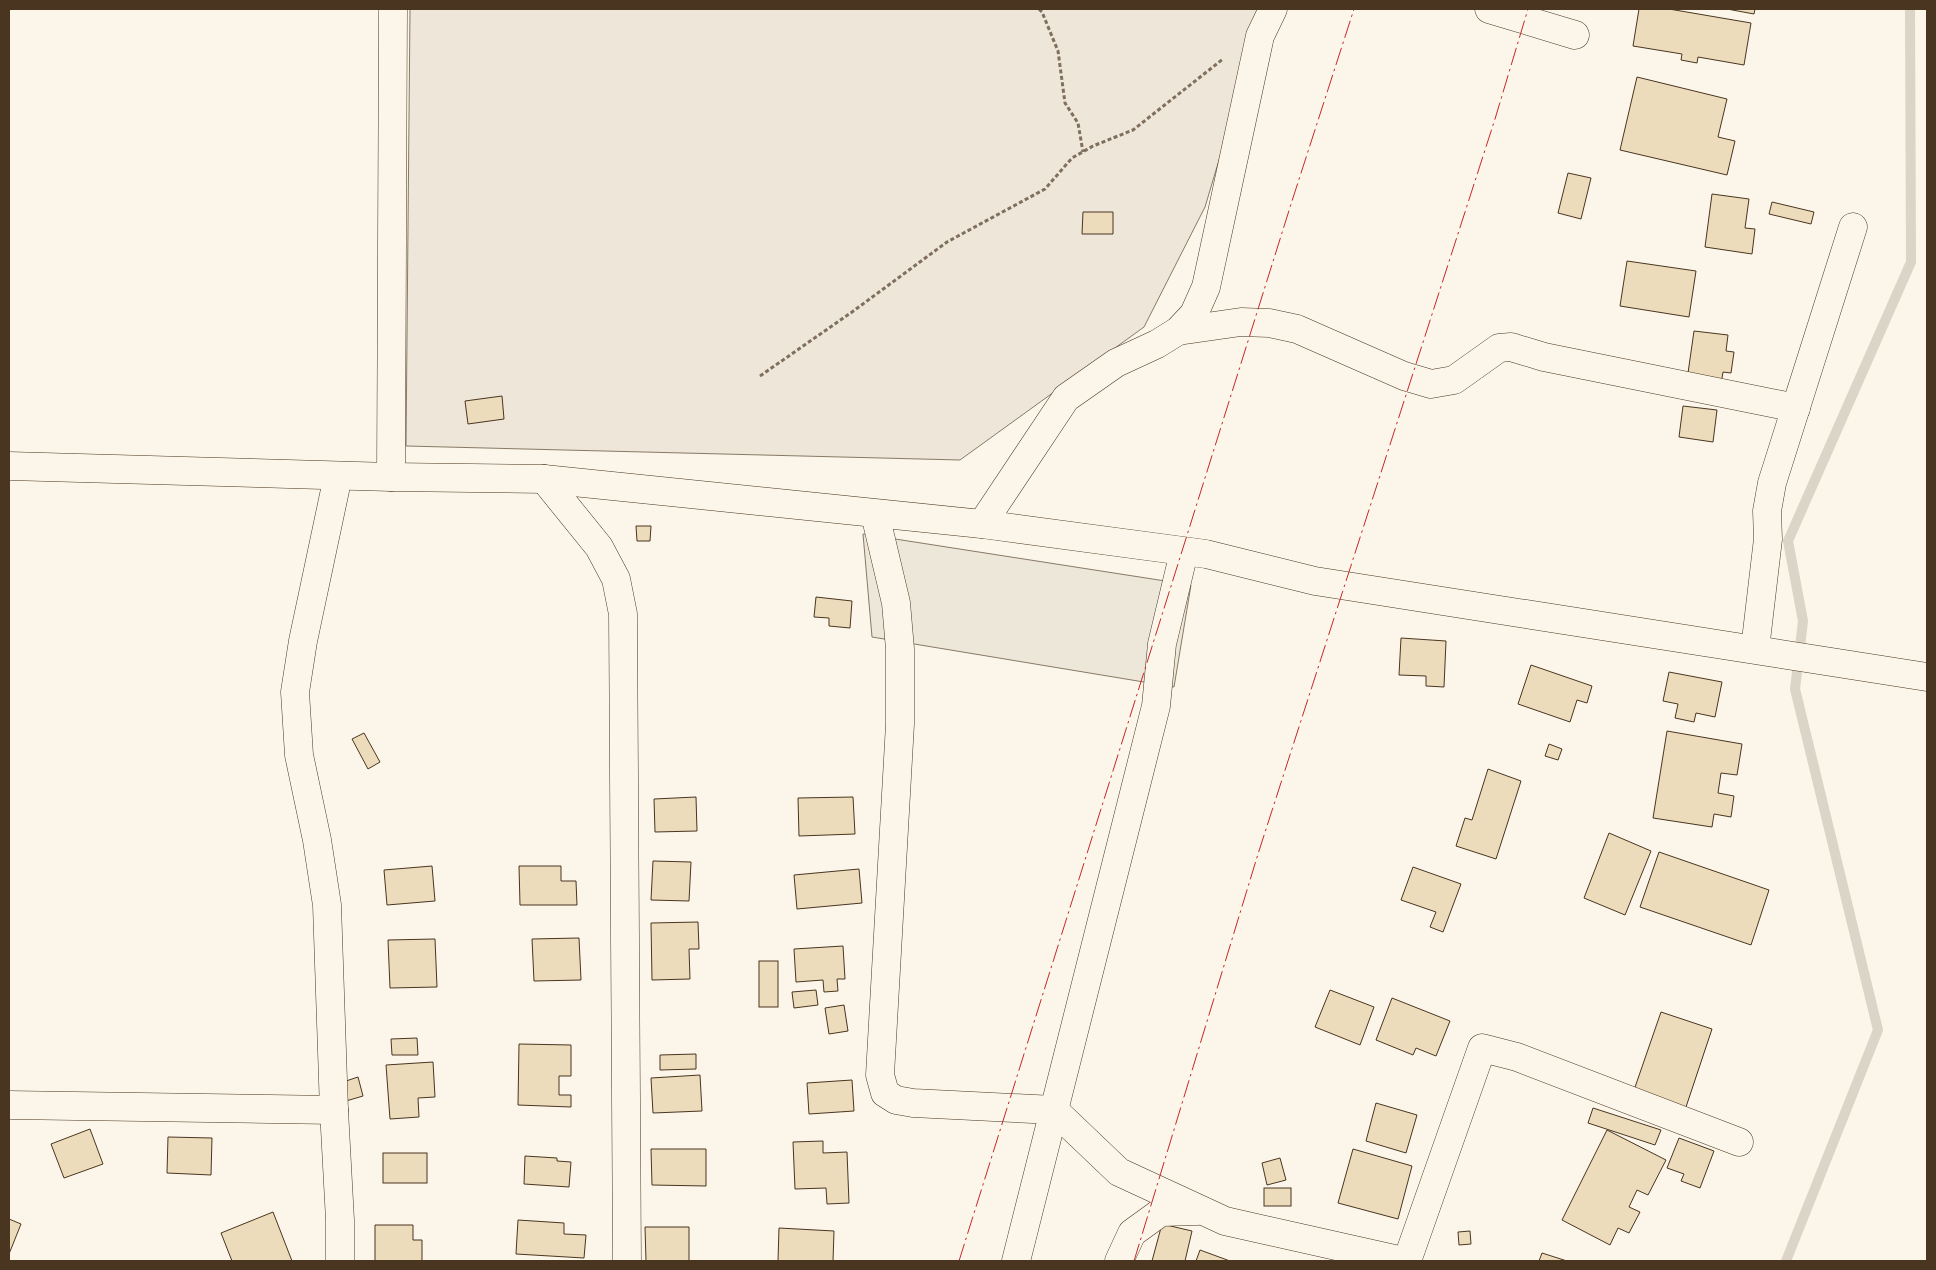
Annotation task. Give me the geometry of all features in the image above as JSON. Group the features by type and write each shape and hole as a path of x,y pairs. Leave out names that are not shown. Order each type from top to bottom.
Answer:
{"street":[{"path":"391,478 393,9"},
{"path":"1178,331 1194,314 1206,287 1260,36 1273,9"},
{"path":"1489,9 1575,35"},
{"path":"1763,650 1768,539 1767,511 1772,484 1853,227"},
{"path":"982,524 1066,398 1116,363 1178,331 1241,322 1269,323 1297,329 1404,376 1431,384 1454,380 1500,348 1511,348 1544,357 1796,408"},
{"path":"9,466 391,478 544,479 982,524 1206,554 1315,581 1927,677"},
{"path":"338,476 303,641 295,692 299,755 317,840 327,905 340,1261"},
{"path":"544,479 599,547 616,579 624,614 627,1261"},
{"path":"875,514 896,603 900,649 900,724 880,1075 885,1093 896,1100 912,1103 1054,1110 1119,1172 1202,1211 1226,1221 1403,1261"},
{"path":"1016,1261 1156,706 1162,644 1184,552"},
{"path":"1407,1261 1482,1048 1517,1057 1739,1142"},
{"path":"9,1105 334,1110"},
{"path":"1119,1261 1132,1233 1161,1212 1202,1211"}],"path":[{"path":"1039,9 1058,51 1065,103 1078,124 1083,152"},
{"path":"760,376 852,312 947,242 1045,188 1072,158 1093,146 1133,130 1218,62 1260,36"}],"shaded area":[{"path":"410,9 1264,9 1205,207 1144,327 960,460 406,446"},
{"path":"863,534 1191,585 1174,687 872,637"}],"building":[{"path":"1639,9 1669,9 1751,23 1744,65 1698,57 1697,63 1681,60 1682,54 1633,46"},
{"path":"1727,9 1755,9 1754,14"},
{"path":"1637,77 1727,99 1718,137 1735,141 1727,175 1620,150"},
{"path":"1568,173 1591,178 1581,219 1558,213"},
{"path":"1712,194 1749,199 1745,228 1755,229 1752,254 1705,247"},
{"path":"1772,202 1814,212 1811,224 1769,214"},
{"path":"1083,212 1113,212 1113,234 1082,234"},
{"path":"1627,261 1696,271 1689,317 1620,306"},
{"path":"1694,331 1728,335 1726,351 1734,352 1731,373 1723,372 1721,384 1687,380"},
{"path":"502,396 504,419 468,424 465,401"},
{"path":"1683,406 1717,410 1713,442 1679,437"},
{"path":"636,526 651,526 650,541 637,541"},
{"path":"816,597 852,601 850,628 829,626 829,618 814,617"},
{"path":"1401,638 1446,641 1444,687 1426,686 1426,676 1399,675"},
{"path":"1531,665 1592,686 1587,703 1577,700 1570,722 1518,704"},
{"path":"1669,672 1722,682 1715,717 1696,713 1694,722 1675,718 1678,704 1663,701"},
{"path":"1667,731 1742,744 1737,775 1721,773 1718,793 1734,796 1731,817 1714,814 1712,827 1653,818"},
{"path":"364,733 380,762 368,769 352,739"},
{"path":"1549,744 1562,749 1558,760 1545,756"},
{"path":"1488,769 1521,781 1496,859 1456,846 1465,818 1472,820"},
{"path":"696,797 697,831 655,832 654,799"},
{"path":"853,797 855,834 799,836 798,798"},
{"path":"1609,833 1651,851 1625,915 1584,898"},
{"path":"1659,852 1769,890 1751,945 1640,907"},
{"path":"653,861 691,862 689,901 651,900"},
{"path":"432,866 435,901 387,905 384,870"},
{"path":"519,866 561,866 561,881 576,881 577,905 520,905"},
{"path":"1413,867 1461,884 1443,932 1430,927 1436,912 1401,900"},
{"path":"859,869 862,903 797,909 794,875"},
{"path":"698,922 699,949 689,949 690,979 652,980 651,923"},
{"path":"579,938 581,980 534,981 532,939"},
{"path":"435,939 437,987 390,988 388,940"},
{"path":"843,946 845,979 837,979 838,991 824,992 823,980 796,982 794,949"},
{"path":"759,961 778,961 778,1007 759,1007"},
{"path":"816,990 818,1005 794,1008 792,992"},
{"path":"1330,990 1374,1007 1360,1045 1315,1027"},
{"path":"1392,998 1450,1021 1436,1056 1416,1048 1413,1055 1376,1040"},
{"path":"844,1005 848,1031 829,1034 825,1008"},
{"path":"1661,1012 1712,1029 1685,1110 1633,1093"},
{"path":"417,1038 418,1055 392,1055 391,1039"},
{"path":"519,1044 571,1045 571,1076 559,1076 559,1095 571,1095 571,1107 518,1105"},
{"path":"696,1054 696,1069 660,1070 660,1055"},
{"path":"433,1062 435,1097 418,1098 419,1117 390,1119 386,1065"},
{"path":"700,1075 702,1111 653,1113 651,1078"},
{"path":"358,1077 363,1096 346,1101 340,1083"},
{"path":"852,1080 854,1111 809,1114 807,1083"},
{"path":"1376,1103 1417,1115 1406,1153 1366,1141"},
{"path":"1593,1108 1661,1130 1655,1145 1588,1123"},
{"path":"90,1129 103,1164 64,1178 51,1144"},
{"path":"1607,1130 1666,1160 1648,1195 1637,1190 1629,1207 1640,1212 1629,1233 1618,1228 1610,1245 1562,1220"},
{"path":"168,1137 212,1138 211,1175 167,1173"},
{"path":"1679,1138 1714,1151 1700,1188 1681,1181 1684,1174 1667,1168"},
{"path":"823,1141 823,1153 847,1152 849,1203 827,1204 826,1188 795,1189 793,1142"},
{"path":"651,1149 706,1149 706,1186 652,1185"},
{"path":"1353,1149 1412,1166 1398,1219 1338,1203"},
{"path":"383,1153 427,1153 427,1183 383,1183"},
{"path":"525,1156 557,1158 557,1161 571,1162 569,1187 524,1184"},
{"path":"1280,1158 1286,1180 1267,1185 1262,1163"},
{"path":"1264,1188 1291,1188 1291,1206 1264,1206"},
{"path":"273,1212 292,1261 232,1261 221,1233"},
{"path":"9,1219 21,1224 9,1254"},
{"path":"518,1220 564,1223 564,1234 586,1235 584,1258 516,1254"},
{"path":"1162,1224 1192,1231 1185,1261 1152,1261"},
{"path":"375,1225 413,1225 413,1240 422,1240 422,1261 375,1261"},
{"path":"645,1227 689,1227 689,1261 646,1261"},
{"path":"779,1228 834,1231 833,1261 778,1261"},
{"path":"1470,1231 1471,1244 1459,1245 1458,1232"},
{"path":"1200,1250 1230,1261 1196,1261"},
{"path":"1542,1253 1567,1261 1539,1261"}],"waterway":[{"path":"1786,1261 1878,1030 1795,689 1803,621 1788,541 1911,262 1910,9"}],"power":[{"path":"959,1261 1354,9"},
{"path":"1134,1261 1258,854 1495,119 1528,9"}]}
